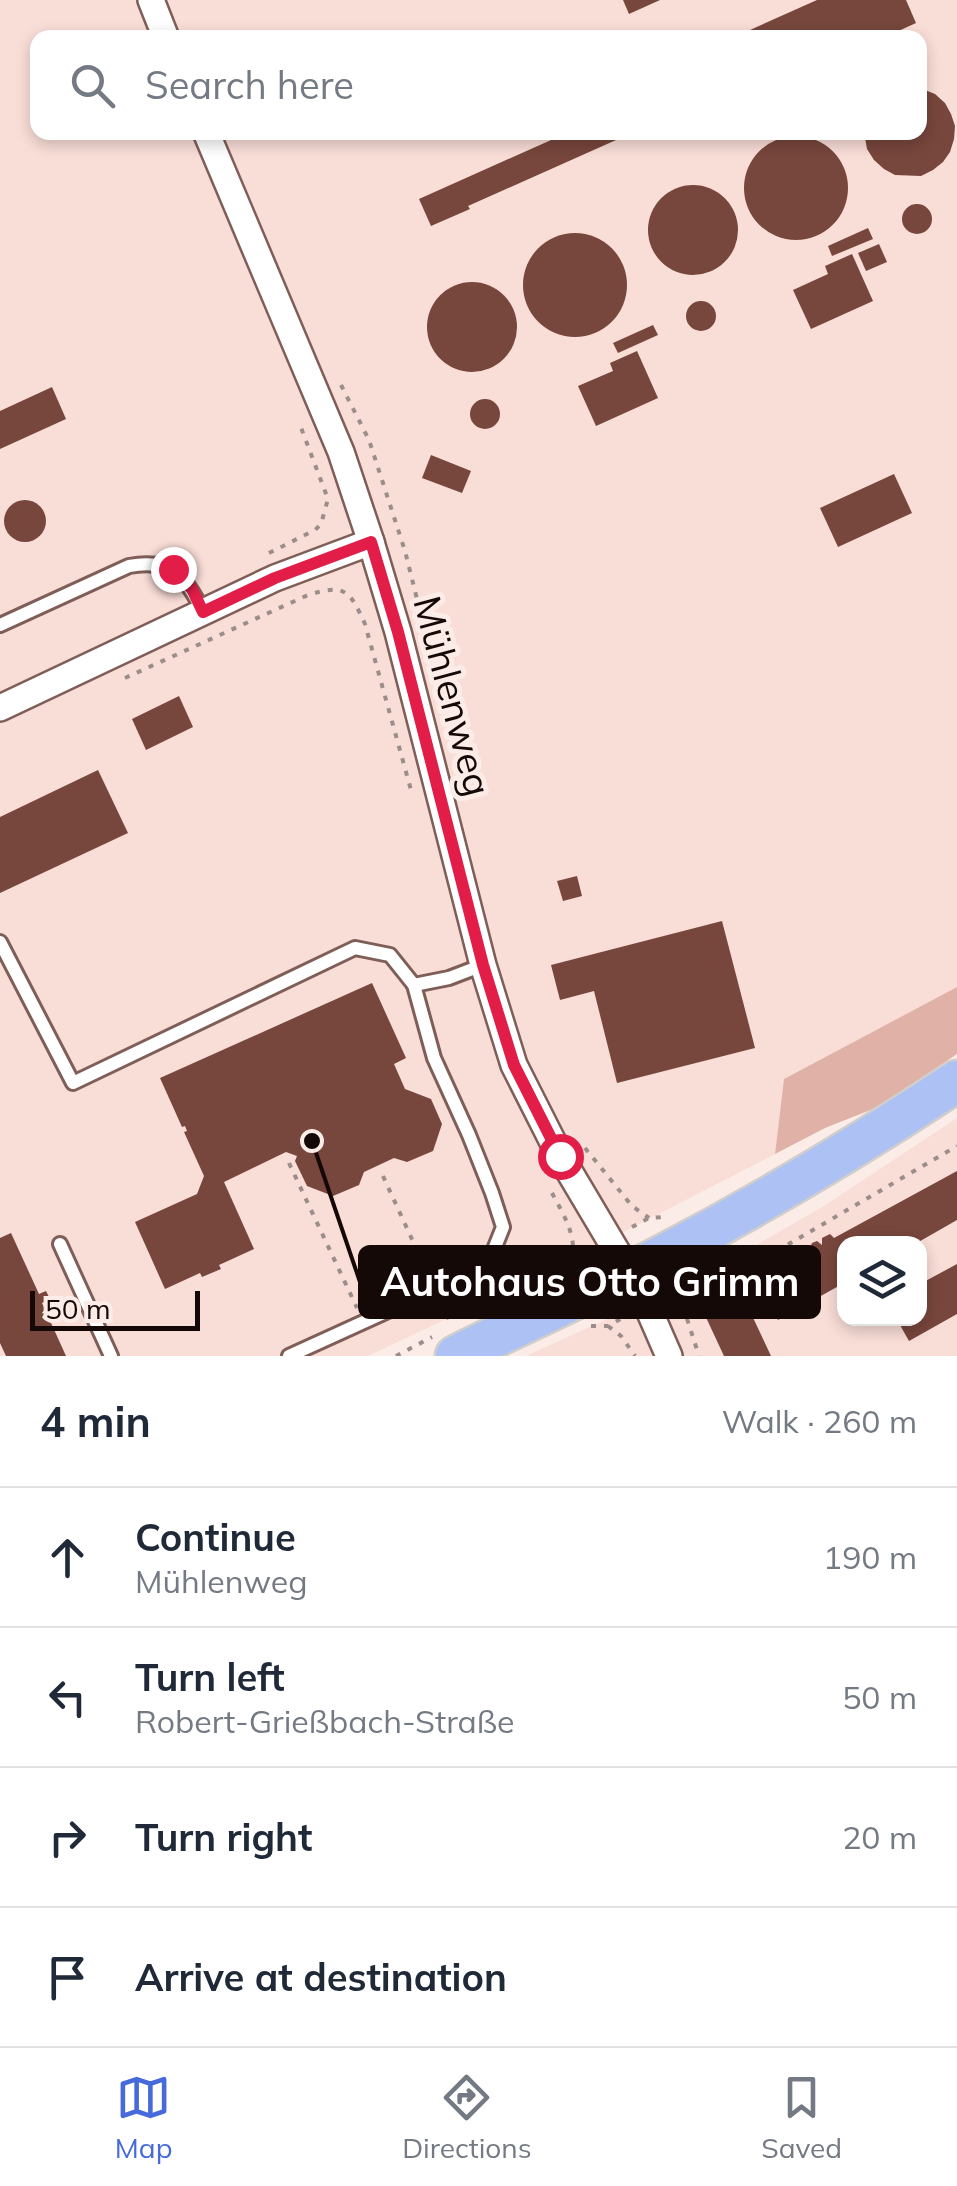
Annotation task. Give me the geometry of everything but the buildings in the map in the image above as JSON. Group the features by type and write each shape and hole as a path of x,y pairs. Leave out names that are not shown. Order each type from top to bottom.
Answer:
{"main road":[{"path":"449,1338 629,1272 773,1194 957,1081"}],"street":[{"path":"151,0 163,30"},
{"name":"Mühlenweg","path":"209,140 336,439 371,542 398,632 483,965 514,1065 560,1156 629,1272 669,1356"},
{"path":"0,708 275,578 371,542"}],"lane":[{"path":"0,625 129,566 144,563 173,569 192,589 203,612"},
{"path":"0,942 74,1083 355,948 390,955 414,985 434,1058 492,1192 502,1228 489,1262 289,1356"},
{"path":"414,985 449,978 483,965"},
{"path":"60,1244 111,1356"}],"path":[{"path":"120,680 308,595 331,588 343,591"},
{"path":"560,1272 572,1259 629,1272 679,1293 710,1290 957,1146"},
{"path":"289,1163 363,1321"},
{"path":"382,1176 435,1288 449,1338 396,1356"},
{"path":"629,1272 650,1218 676,1213"},
{"path":"679,1293 699,1356"},
{"path":"608,1326 635,1356"}],"shaded area":[{"path":"0,0 957,0 957,987 784,1079 775,1154 546,1272 368,1356 0,1356"},
{"path":"957,987 957,1054 878,1107 775,1154 784,1079"},
{"path":"957,1118 957,1356 526,1356 702,1276 824,1206"}],"place":[{"name":"Autohaus Otto Grimm","path":"312,1141"}],"route":[{"path":"173,569 192,589 203,612 275,578 371,542 398,632 483,965 514,1065 560,1156"}]}
